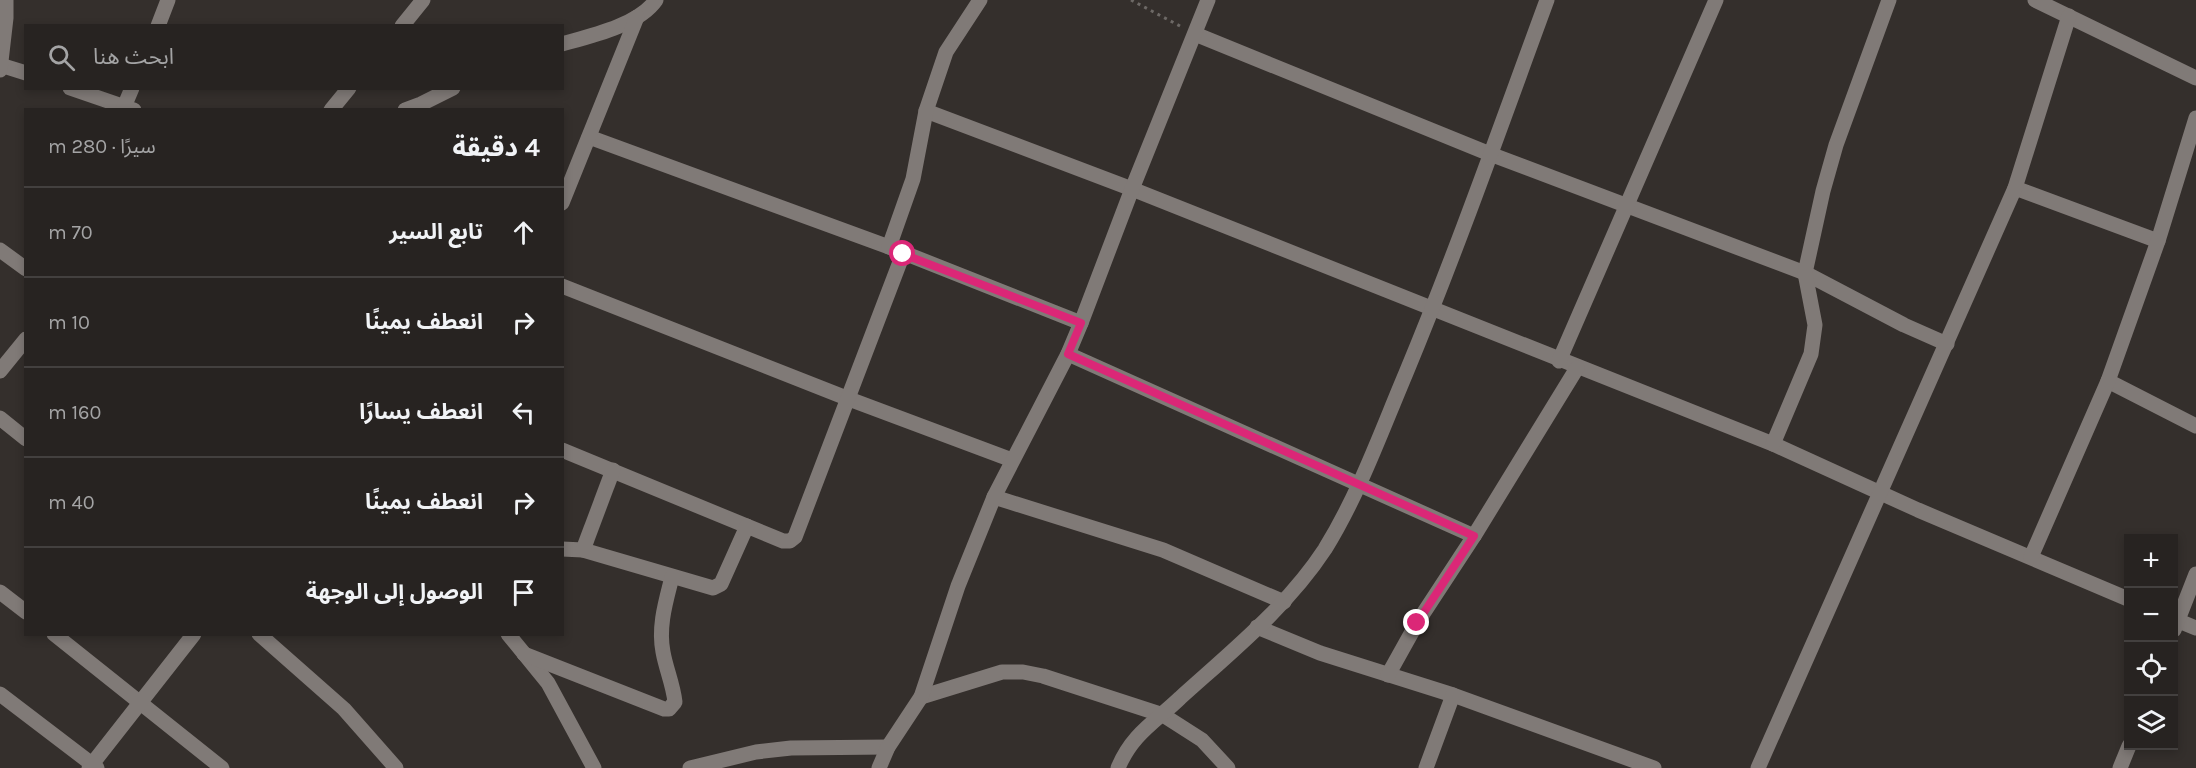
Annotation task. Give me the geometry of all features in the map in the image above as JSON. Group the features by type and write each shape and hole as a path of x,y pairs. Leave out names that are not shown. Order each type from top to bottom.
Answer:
{"street":[{"path":"6,0 1,67 24,73"},
{"path":"159,24 168,0"},
{"path":"404,24 423,0"},
{"path":"564,43 602,33 637,17 656,0"},
{"path":"564,451 783,541 790,541 795,537 849,399 896,251 926,111 946,52 980,0"},
{"path":"879,768 888,747 921,697 958,586 994,497 1068,354 1208,0"},
{"path":"1118,768 1133,741 1284,602 1324,550 1360,485 1432,309 1547,0"},
{"path":"1559,361 1716,0"},
{"path":"1773,444 1811,354 1815,325 1805,273 1823,191 1836,145 1889,0"},
{"path":"2035,0 2196,78"},
{"path":"1758,768 2015,188 2069,16"},
{"path":"564,198 637,17"},
{"path":"1195,34 1490,154 1805,273 1904,326 1947,344"},
{"path":"76,90 129,108 132,90"},
{"path":"333,108 347,90"},
{"path":"410,108 449,90"},
{"path":"926,111 1132,189 1559,361 1773,444 1918,510 2124,597"},
{"path":"2031,557 2108,381 2158,241 2196,118"},
{"path":"589,137 896,251 1081,323"},
{"path":"2015,188 2158,241"},
{"path":"0,250 24,268"},
{"path":"564,287 849,399 1012,460"},
{"path":"0,371 24,341"},
{"path":"1068,354 1474,536"},
{"path":"1388,675 1417,623 1474,536 1577,368"},
{"path":"2108,381 2196,426"},
{"path":"0,418 24,438"},
{"path":"583,550 613,470"},
{"path":"994,497 1162,550 1284,602"},
{"path":"564,549 583,550 713,588 721,584 747,526"},
{"path":"2178,616 2196,574"},
{"path":"524,654 669,710 675,702 673,684 663,652 662,635 672,577"},
{"path":"0,592 24,610"},
{"path":"2178,624 2196,628"},
{"path":"1257,627 1320,653 1454,695 1654,768"},
{"path":"57,636 222,768"},
{"path":"0,694 93,767 192,636"},
{"path":"261,636 344,709 396,768"},
{"path":"510,636 548,683 594,768"},
{"path":"921,697 1002,672 1023,672 1043,676 1163,715 1202,740 1228,768"},
{"path":"1426,768 1454,695"},
{"path":"690,768 756,752 791,748 888,747"},
{"path":"2120,768 2127,750"}],"path":[{"path":"1131,0 1195,34"}],"route":[{"path":"903,254 1081,323 1068,354 1474,536 1417,623"}]}
